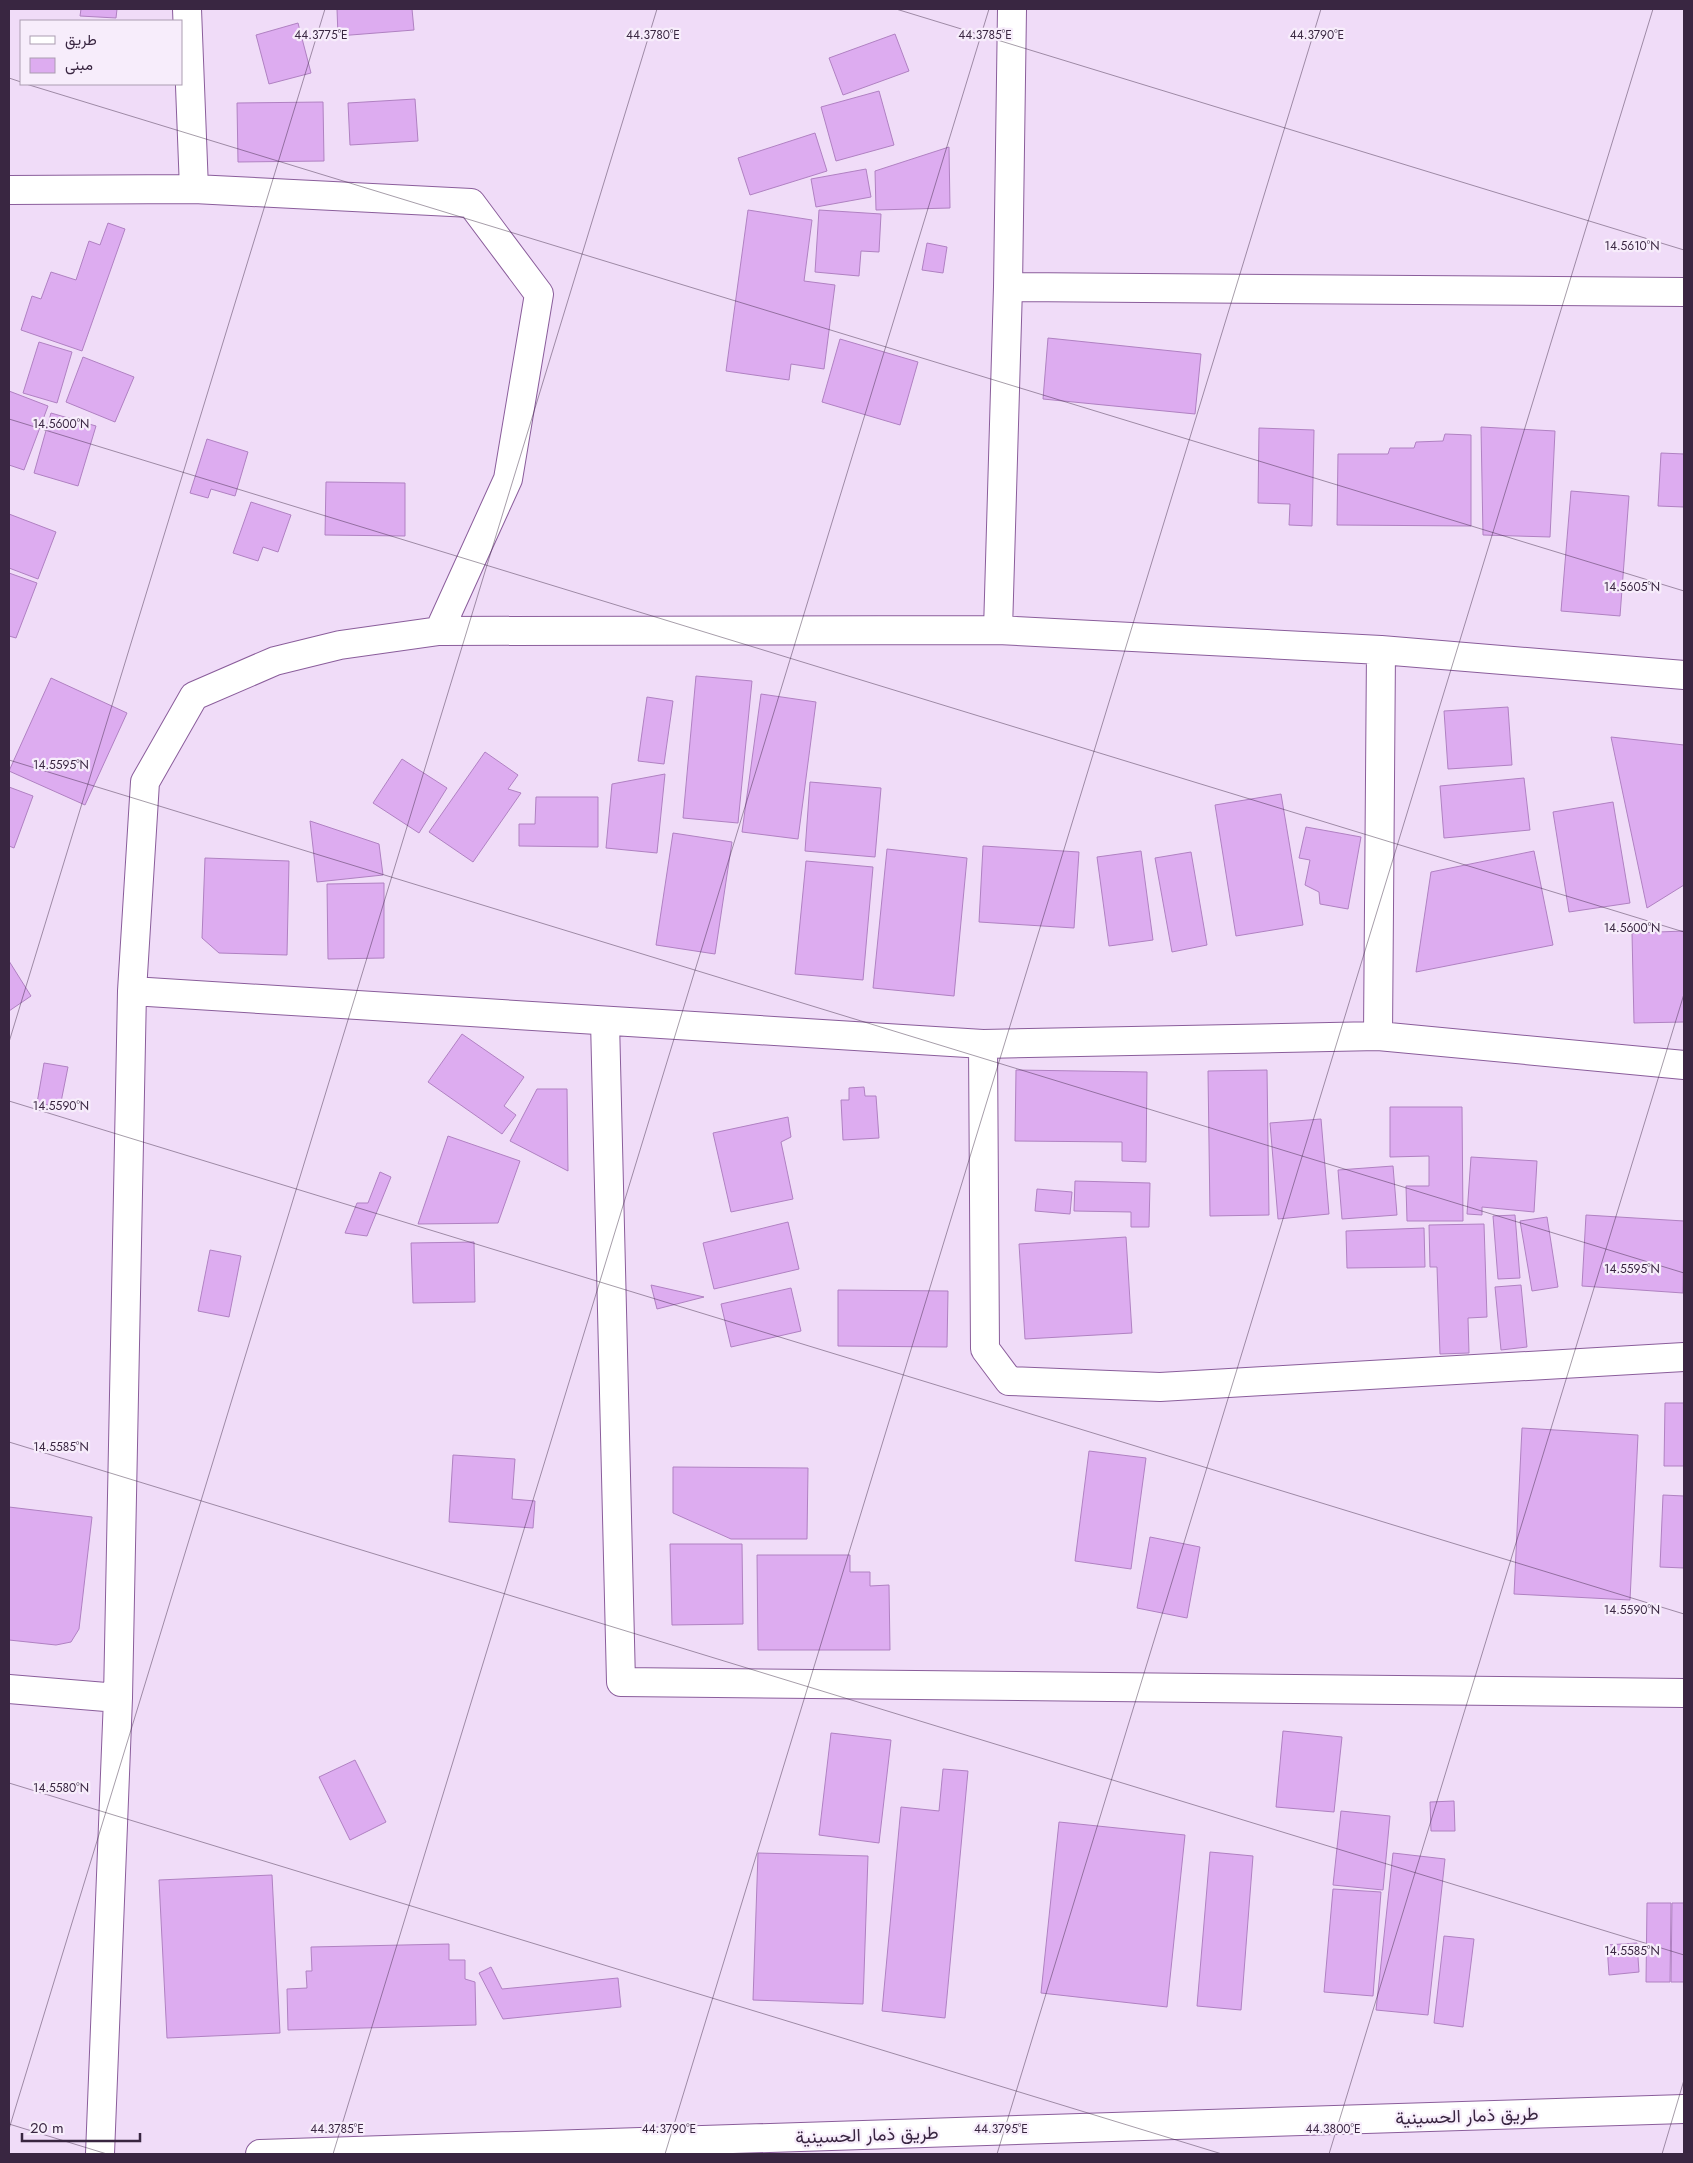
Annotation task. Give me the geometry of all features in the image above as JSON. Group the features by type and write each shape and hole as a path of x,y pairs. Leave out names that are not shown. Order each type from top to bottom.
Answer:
{"street":[{"path":"187,9 194,189"},
{"path":"998,630 1008,287 1012,9"},
{"path":"9,190 194,189 471,203 539,294 508,479 439,631"},
{"path":"1008,287 1684,292"},
{"path":"100,2154 118,1698 132,991 145,782 194,696 275,661 340,645 439,631 998,630 1381,650 1684,675"},
{"path":"1378,1036 1381,650"},
{"path":"132,991 982,1044 1378,1036 1684,1065"},
{"path":"605,1021 621,1682 1684,1693"},
{"path":"982,1044 985,1349 1009,1381 1160,1386 1684,1357"},
{"path":"9,1689 118,1698"},
{"name":"طريق ذمار الحسينية","path":"260,2154 1684,2109"}],"building":[{"path":"81,9 117,9 116,18 80,16"},
{"path":"337,9 412,9 414,30 338,36"},
{"path":"298,23 311,73 269,84 256,35"},
{"path":"895,34 909,71 843,95 829,58"},
{"path":"879,91 894,145 836,161 821,107"},
{"path":"415,99 418,141 350,145 348,103"},
{"path":"323,102 324,161 238,162 237,103"},
{"path":"815,133 827,171 750,195 738,158"},
{"path":"949,147 950,208 876,210 875,171"},
{"path":"866,169 871,197 816,207 811,179"},
{"path":"748,210 812,220 804,281 835,285 824,369 791,364 789,380 726,371"},
{"path":"819,210 881,214 879,252 861,251 859,276 815,272"},
{"path":"108,223 125,229 82,351 21,330 32,296 41,299 51,272 76,280 89,241 100,245"},
{"path":"927,243 947,247 943,273 922,270"},
{"path":"1048,338 1201,354 1195,414 1043,399"},
{"path":"840,339 918,362 900,425 822,402"},
{"path":"39,342 72,352 57,403 23,393"},
{"path":"83,357 134,377 115,422 66,402"},
{"path":"9,391 48,406 24,470 9,465"},
{"path":"51,413 96,426 78,486 34,473"},
{"path":"1481,427 1555,431 1550,537 1483,535"},
{"path":"1259,428 1314,430 1312,526 1289,525 1290,504 1258,503"},
{"path":"1445,434 1471,435 1471,526 1337,525 1338,454 1388,454 1390,448 1414,448 1416,442 1443,441"},
{"path":"207,439 248,452 235,496 211,489 208,498 190,493"},
{"path":"1661,453 1684,454 1684,507 1658,506"},
{"path":"326,482 405,483 405,536 325,535"},
{"path":"1571,491 1629,496 1620,616 1561,611"},
{"path":"251,502 291,515 278,552 263,547 258,561 233,553"},
{"path":"9,514 56,532 38,579 9,568"},
{"path":"9,573 37,583 16,638 9,636"},
{"path":"696,676 752,681 738,823 683,818"},
{"path":"51,678 127,713 85,805 9,771"},
{"path":"761,694 816,702 798,839 742,832"},
{"path":"647,697 673,701 664,764 638,761"},
{"path":"1508,707 1512,765 1448,769 1444,711"},
{"path":"1611,737 1684,745 1684,885 1647,908"},
{"path":"485,752 518,775 508,789 521,793 473,862 429,832"},
{"path":"402,759 447,788 419,833 373,803"},
{"path":"665,774 657,853 606,848 612,784"},
{"path":"1524,778 1530,830 1444,838 1440,786"},
{"path":"810,782 881,788 875,857 805,851"},
{"path":"9,787 33,796 14,848 9,846"},
{"path":"1281,794 1303,925 1236,936 1215,805"},
{"path":"536,797 598,797 598,847 519,846 519,824 535,824"},
{"path":"1613,802 1630,903 1569,912 1553,812"},
{"path":"310,821 379,844 383,875 317,882"},
{"path":"1306,827 1361,837 1348,909 1320,904 1319,892 1305,885 1310,860 1299,858"},
{"path":"673,833 732,842 715,954 656,945"},
{"path":"983,846 1079,852 1074,928 979,922"},
{"path":"887,849 967,858 954,996 873,988"},
{"path":"1141,851 1153,940 1109,946 1097,857"},
{"path":"1534,851 1553,945 1416,972 1431,872"},
{"path":"1191,852 1207,945 1172,952 1155,858"},
{"path":"205,858 289,861 287,955 219,953 202,938"},
{"path":"806,861 873,867 863,980 795,974"},
{"path":"384,883 384,958 328,959 327,884"},
{"path":"1684,931 1684,1022 1634,1023 1632,933"},
{"path":"9,961 31,996 9,1011"},
{"path":"462,1034 524,1077 504,1106 516,1115 502,1134 428,1082"},
{"path":"44,1063 68,1067 60,1107 37,1103"},
{"path":"1016,1070 1147,1072 1146,1162 1122,1161 1122,1142 1015,1141"},
{"path":"1267,1070 1269,1215 1210,1216 1208,1071"},
{"path":"864,1087 865,1096 876,1096 879,1138 843,1140 841,1100 849,1100 849,1088"},
{"path":"537,1089 567,1089 568,1171 510,1141"},
{"path":"1390,1107 1462,1107 1463,1221 1407,1221 1406,1186 1429,1186 1429,1156 1390,1157"},
{"path":"788,1117 791,1137 781,1142 793,1199 731,1212 713,1133"},
{"path":"1321,1119 1329,1214 1278,1219 1270,1123"},
{"path":"448,1136 520,1161 498,1223 418,1224"},
{"path":"1471,1157 1537,1161 1534,1212 1482,1207 1482,1215 1467,1214"},
{"path":"1393,1166 1397,1215 1342,1219 1338,1170"},
{"path":"380,1172 391,1177 367,1236 345,1233 357,1203 368,1203"},
{"path":"1075,1181 1150,1183 1149,1227 1131,1227 1131,1212 1074,1211"},
{"path":"1037,1189 1072,1192 1070,1214 1035,1211"},
{"path":"1515,1215 1520,1278 1498,1279 1493,1216"},
{"path":"1586,1215 1684,1221 1683,1293 1582,1286"},
{"path":"1547,1217 1558,1287 1532,1291 1520,1221"},
{"path":"788,1222 799,1269 714,1289 703,1243"},
{"path":"1484,1224 1487,1317 1468,1318 1469,1353 1440,1354 1437,1267 1430,1267 1429,1225"},
{"path":"1424,1228 1425,1267 1347,1268 1346,1231"},
{"path":"1126,1237 1132,1333 1025,1339 1019,1244"},
{"path":"474,1242 475,1302 413,1303 411,1243"},
{"path":"210,1250 241,1256 229,1317 198,1311"},
{"path":"651,1285 704,1297 657,1309"},
{"path":"1521,1285 1527,1347 1501,1350 1495,1287"},
{"path":"791,1288 801,1331 731,1347 721,1304"},
{"path":"838,1290 948,1291 947,1347 838,1346"},
{"path":"1665,1403 1684,1403 1684,1466 1664,1466"},
{"path":"1522,1428 1638,1435 1630,1600 1514,1594"},
{"path":"1089,1451 1146,1458 1131,1569 1075,1561"},
{"path":"453,1455 515,1459 512,1499 535,1501 533,1528 449,1522"},
{"path":"673,1467 808,1468 807,1539 731,1539 673,1513"},
{"path":"1663,1495 1684,1496 1684,1568 1660,1567"},
{"path":"9,1507 92,1517 79,1629 71,1642 56,1645 9,1640"},
{"path":"1150,1537 1200,1547 1187,1618 1137,1608"},
{"path":"670,1544 742,1544 743,1624 672,1625"},
{"path":"757,1555 850,1555 850,1572 870,1572 870,1586 889,1585 890,1650 758,1650"},
{"path":"1283,1731 1342,1737 1334,1812 1276,1807"},
{"path":"831,1733 891,1740 879,1843 819,1835"},
{"path":"355,1760 386,1822 350,1840 319,1777"},
{"path":"943,1769 968,1771 945,2018 882,2011 901,1807 939,1811"},
{"path":"1454,1801 1455,1831 1431,1831 1430,1802"},
{"path":"1341,1811 1390,1816 1383,1890 1333,1885"},
{"path":"1059,1822 1185,1835 1167,2007 1041,1993"},
{"path":"1210,1852 1253,1856 1241,2010 1197,2006"},
{"path":"758,1853 868,1856 863,2004 753,2000"},
{"path":"1393,1853 1445,1859 1428,2015 1376,2010"},
{"path":"272,1875 280,2033 167,2038 159,1880"},
{"path":"1333,1889 1381,1892 1373,1996 1324,1992"},
{"path":"1647,1903 1671,1903 1670,1982 1646,1982"},
{"path":"1672,1903 1684,1903 1684,1982 1671,1982"},
{"path":"1444,1936 1474,1939 1463,2027 1434,2023"},
{"path":"1637,1943 1639,1972 1609,1975 1607,1945"},
{"path":"449,1944 449,1960 465,1960 465,1979 475,1982 476,2025 288,2030 287,1989 307,1988 306,1971 312,1971 311,1947"},
{"path":"491,1967 502,1989 618,1978 621,2007 503,2019 479,1973"}]}
